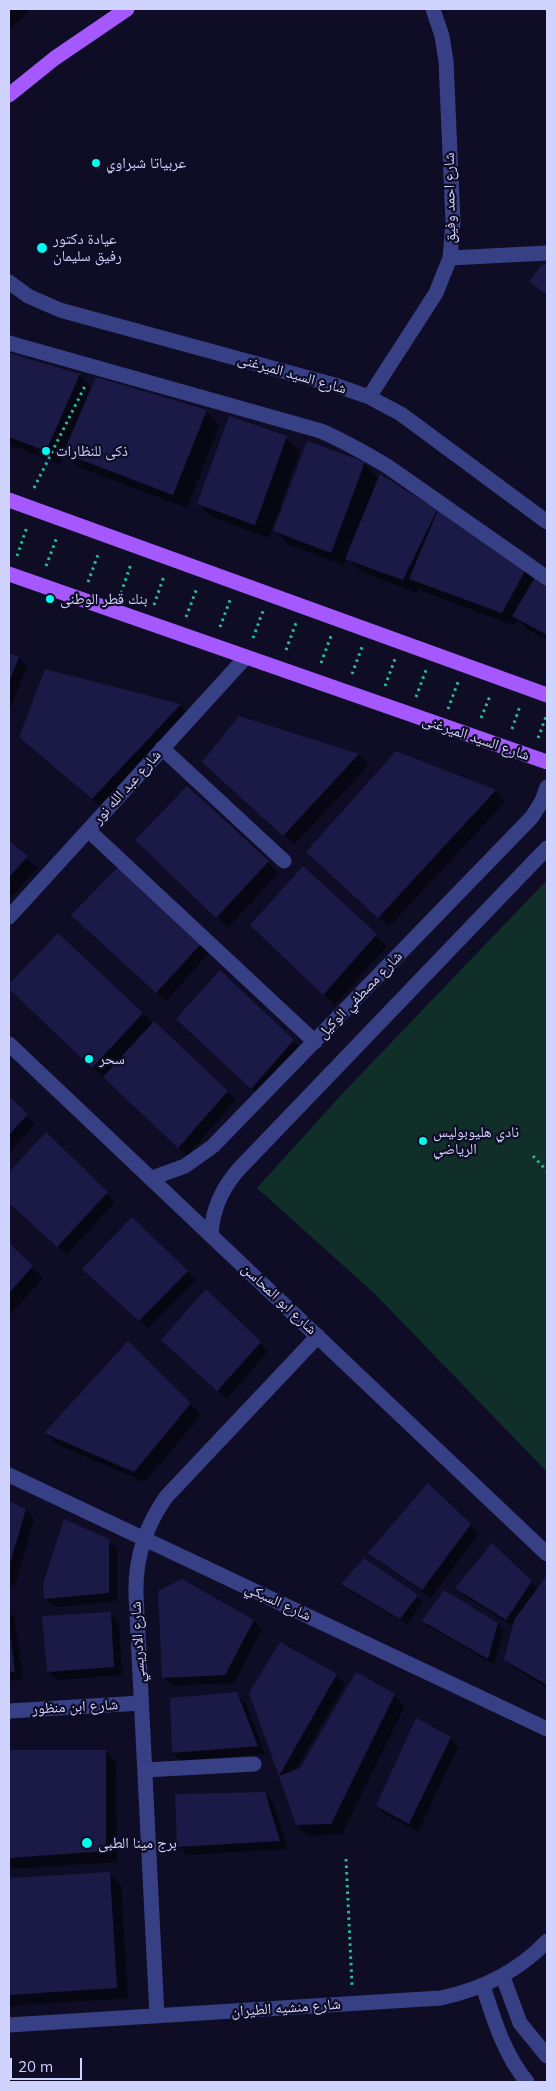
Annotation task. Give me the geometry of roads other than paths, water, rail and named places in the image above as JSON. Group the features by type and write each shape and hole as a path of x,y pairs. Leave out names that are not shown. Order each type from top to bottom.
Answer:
{"main road":[{"path":"9,95 55,58 127,9"},
{"path":"9,500 547,694"},
{"name":"شارع السيد الميرغنى","path":"10,574 547,762"}],"street":[{"path":"104,24 114,9"},
{"name":"شارع احمد وفيق","path":"369,397 436,293 450,258 453,222 446,61 442,36 433,9"},
{"path":"450,258 547,253"},
{"name":"شارع السيد الميرغنى","path":"9,282 28,296 60,310 338,386 369,397 412,421 547,522"},
{"path":"9,343 321,431 335,437 387,466 547,578"},
{"name":"شارع عبد الله نور","path":"9,917 246,657"},
{"path":"162,748 284,861"},
{"name":"شارع مصطفي الوكيل","path":"152,1178 185,1166 204,1154 532,817 542,801 547,786"},
{"path":"88,830 315,1042"},
{"path":"211,1234 213,1214 220,1195 238,1170 547,848"},
{"name":"شارع ابو المحاسن","path":"9,1044 547,1554"},
{"name":"شارع الادريسي","path":"157,2016 136,1580 143,1539 153,1517 166,1497 318,1336"},
{"name":"شارع السبكي","path":"9,1475 547,1729"},
{"name":"شارع ابن منظور","path":"9,1711 142,1703"},
{"path":"145,1770 254,1764"},
{"name":"شارع منشيه الطيران","path":"9,2026 441,1998 483,1986 503,1977 532,1956 547,1941"},
{"path":"503,1977 520,2023 547,2056"},
{"path":"483,1986 495,2025 516,2068 527,2082"}],"place":[{"name":"عربياتا شبراوي","path":"96,163"},
{"name":"عيادة دكتور رفيق سليمان","path":"42,248"},
{"name":"ذكى للنظارات","path":"46,451"},
{"name":"بنك قطر الوطنى","path":"50,599"},
{"name":"سحر","path":"89,1059"},
{"name":"نادي هليوبوليس الرياضي","path":"423,1141"},
{"name":"برج مينا الطبى","path":"87,1843"}]}
